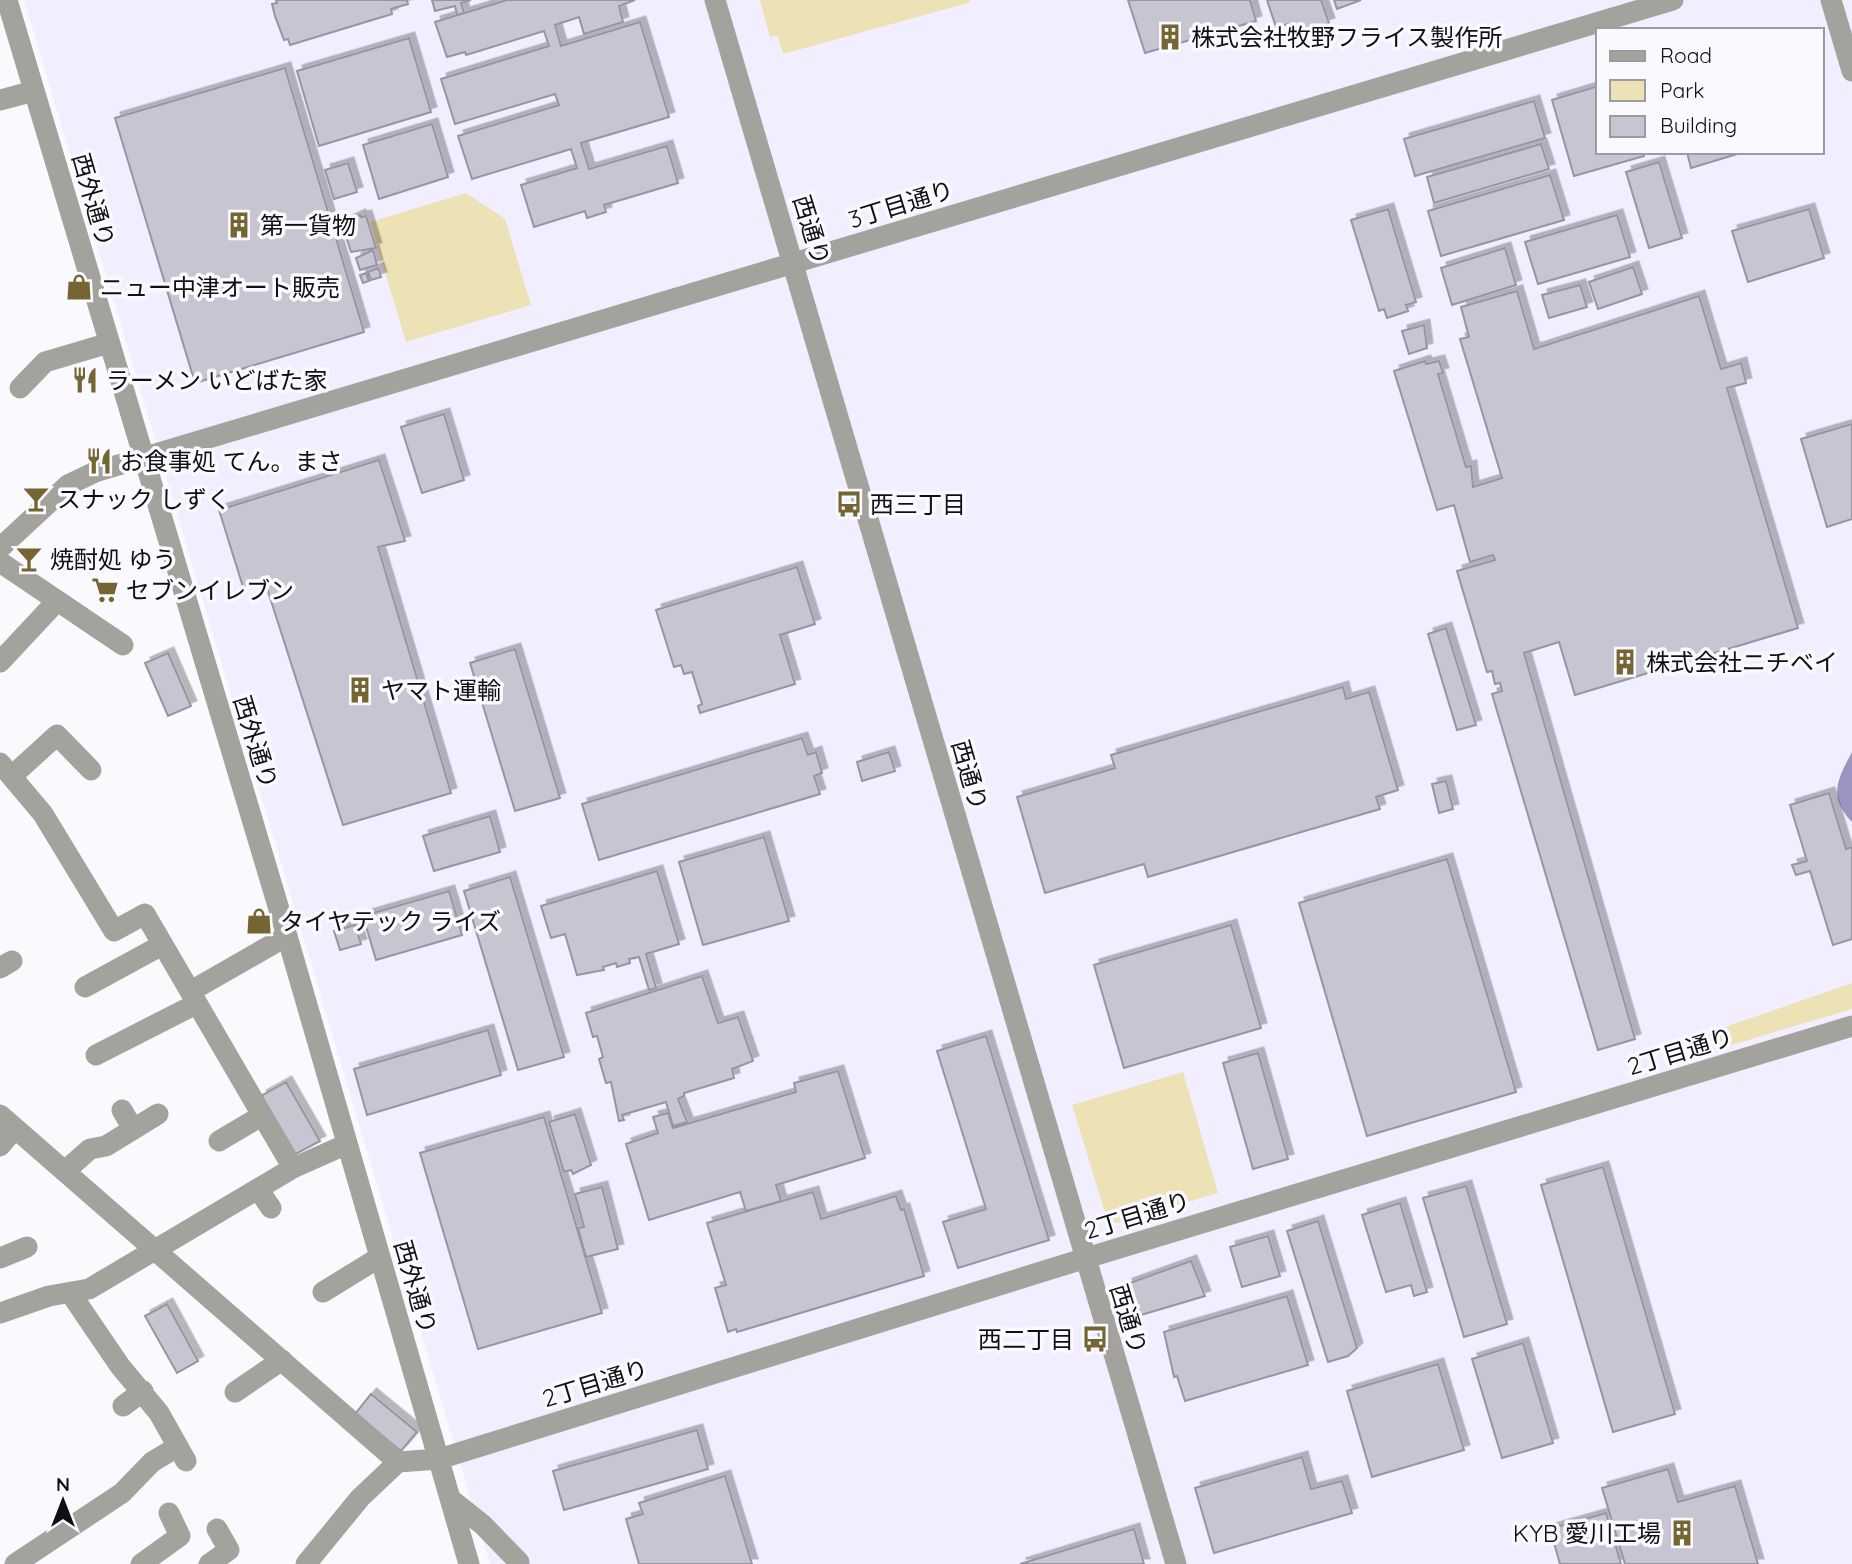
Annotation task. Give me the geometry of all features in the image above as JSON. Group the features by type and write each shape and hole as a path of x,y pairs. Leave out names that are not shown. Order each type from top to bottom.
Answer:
{"street":[{"name":"西外通り","path":"7,0 287,936 453,1501 469,1564"},
{"name":"西通り","path":"715,0 795,263 1083,1259 1176,1564"},
{"name":"3丁目通り","path":"0,548 68,485 95,472 1673,0"},
{"path":"1831,0 1852,71"},
{"path":"0,100 34,91"},
{"path":"20,388 45,362 108,343"},
{"path":"0,562 123,645"},
{"path":"0,662 57,601"},
{"path":"90,761 57,735 6,769 43,814 62,856 95,912 114,931 145,914 293,1168"},
{"path":"96,1055 126,1047 193,998 287,936"},
{"path":"85,987 110,981 162,945"},
{"name":"2丁目通り","path":"398,1462 439,1459 1083,1259 1852,1026"},
{"path":"122,1110 133,1129"},
{"path":"65,1171 90,1149 106,1146 158,1114"},
{"path":"219,1141 261,1116"},
{"path":"0,1146 8,1121 398,1462 360,1498 306,1564"},
{"path":"3,1305 89,1289 293,1168 347,1144"},
{"path":"258,1189 271,1208"},
{"path":"0,1258 27,1247"},
{"path":"323,1292 380,1258"},
{"path":"15,1564 122,1493 152,1462 182,1454 143,1391 120,1366 71,1294"},
{"path":"235,1392 282,1360"},
{"path":"123,1406 143,1391"},
{"path":"453,1501 523,1563"},
{"path":"141,1564 184,1541 169,1514"},
{"path":"209,1564 229,1550 224,1535"},
{"path":"497,1564 523,1563"}],"shaded area":[{"path":"24,0 1852,0 1852,1564 490,1564"},
{"path":"1852,752 1852,822 1840,804 1837,788"}],"green space":[{"path":"760,0 971,0 783,54 778,36 770,37"},
{"path":"466,193 505,219 531,305 406,342 370,222"},
{"path":"1852,983 1852,1009 1681,1060 1705,1034"},
{"path":"1183,1072 1218,1193 1117,1223 1108,1222 1072,1105"}],"building":[{"path":"276,0 407,0 408,4 391,9 392,14 290,45 288,39 284,40 275,16 272,4 277,3"},
{"path":"432,0 471,0 461,3 464,13 457,15 455,6 435,11"},
{"path":"507,0 635,0 619,6 623,22 584,34 579,17 555,25 561,46 640,22 669,117 581,143 589,169 667,146 678,183 604,205 606,212 587,218 585,211 534,227 521,185 577,168 571,149 472,179 458,136 559,105 555,94 455,124 441,79 549,46 544,31 466,55 465,52 447,57 435,22"},
{"name":"株式会社牧野フライス製作所","path":"1128,0 1250,0 1256,21 1145,53"},
{"path":"1267,0 1321,0 1329,23 1292,35 1289,24 1276,27"},
{"path":"1334,0 1361,0 1337,9"},
{"path":"409,38 431,112 319,146 297,71"},
{"name":"第一貨物","path":"285,68 364,332 195,383 115,118"},
{"path":"1596,87 1596,154 1644,156 1574,176 1552,100"},
{"path":"1534,101 1545,138 1415,176 1404,139"},
{"path":"432,124 448,177 379,199 363,145"},
{"path":"1541,144 1549,169 1434,203 1427,177"},
{"path":"1688,154 1737,154 1691,168"},
{"path":"1659,162 1682,238 1649,248 1626,172"},
{"path":"348,163 357,192 334,199 325,170"},
{"path":"1550,175 1564,220 1441,256 1428,211"},
{"path":"1388,209 1416,302 1406,305 1408,311 1387,318 1384,309 1379,311 1351,220"},
{"path":"1809,209 1824,258 1748,282 1732,231"},
{"path":"360,215 366,216 376,248 351,252 342,223"},
{"path":"1617,215 1630,257 1538,284 1525,242"},
{"path":"1505,248 1516,285 1452,305 1441,268"},
{"path":"373,250 377,265 360,270 356,258"},
{"path":"1633,267 1642,294 1598,309 1589,282"},
{"path":"378,268 381,277 371,280 368,272"},
{"path":"366,273 369,281 363,283 360,275"},
{"path":"1580,285 1587,307 1549,318 1542,295"},
{"name":"株式会社ニチベイ","path":"1517,291 1534,349 1699,296 1721,369 1741,363 1746,383 1727,388 1798,628 1575,695 1559,642 1524,653 1635,1039 1598,1050 1492,694 1502,691 1500,683 1495,684 1492,671 1487,672 1457,571 1495,560 1493,555 1470,562 1454,505 1437,510 1394,371 1425,361 1426,364 1439,361 1443,373 1438,374 1466,467 1471,466 1473,487 1502,478 1460,339 1469,337 1461,307"},
{"path":"1424,325 1427,348 1409,354 1402,331"},
{"path":"444,414 464,480 422,493 401,427"},
{"path":"1852,424 1852,519 1827,527 1801,439"},
{"name":"ヤマト運輸","path":"379,460 405,541 378,547 451,793 343,825 264,579 243,587 219,510"},
{"path":"797,567 815,624 780,635 795,684 700,713 698,706 702,704 692,672 684,674 681,665 674,667 656,610"},
{"path":"1446,628 1476,725 1457,730 1428,634"},
{"path":"515,649 560,798 515,811 470,663"},
{"path":"168,653 191,706 168,716 145,663"},
{"path":"1343,687 1346,699 1369,692 1398,790 1376,797 1380,809 1148,877 1144,864 1045,893 1017,797 1115,768 1111,755"},
{"path":"802,738 808,755 816,752 822,773 814,776 820,794 599,860 582,804"},
{"path":"889,752 895,771 862,781 857,762"},
{"path":"1446,781 1453,809 1439,813 1432,784"},
{"path":"1829,793 1846,849 1852,847 1852,939 1833,945 1810,871 1796,875 1792,865 1807,861 1790,805"},
{"path":"490,816 500,852 434,871 423,836"},
{"path":"764,837 789,921 703,945 679,862"},
{"path":"1447,859 1516,1092 1367,1136 1299,903"},
{"path":"657,871 679,944 646,954 656,988 649,990 639,957 629,959 630,963 617,967 616,963 603,967 604,970 577,975 565,934 551,938 541,906"},
{"path":"510,877 564,1057 518,1070 464,891"},
{"path":"449,891 462,935 376,960 363,916"},
{"path":"355,925 361,944 340,950 334,931"},
{"path":"1231,925 1261,1028 1124,1068 1094,965"},
{"path":"702,976 718,1023 738,1017 753,1061 732,1069 734,1078 684,1093 684,1096 678,1099 687,1122 673,1126 666,1102 622,1115 624,1120 619,1121 611,1082 606,1083 599,1059 603,1057 597,1036 593,1037 586,1013"},
{"path":"488,1030 501,1075 367,1115 354,1069"},
{"path":"986,1036 1049,1240 958,1268 943,1222 986,1209 937,1051"},
{"path":"1258,1053 1288,1159 1253,1169 1223,1063"},
{"path":"838,1071 865,1158 776,1185 781,1201 746,1211 740,1192 649,1220 626,1144 658,1133 653,1117 668,1113 673,1128 796,1092 794,1083"},
{"path":"286,1082 320,1141 294,1155 261,1096"},
{"path":"575,1114 591,1165 573,1174 571,1170 564,1172 549,1122"},
{"path":"544,1117 602,1313 478,1349 420,1153"},
{"path":"1603,1167 1675,1414 1613,1432 1541,1185"},
{"path":"1466,1186 1507,1324 1464,1337 1423,1198"},
{"path":"602,1187 618,1249 586,1257 578,1228 584,1227 575,1194"},
{"path":"813,1192 821,1219 896,1196 901,1210 904,1209 924,1276 737,1332 736,1329 728,1332 715,1288 726,1285 707,1223"},
{"path":"1400,1203 1427,1292 1414,1296 1411,1285 1386,1292 1362,1215"},
{"path":"1318,1221 1357,1348 1348,1356 1328,1362 1287,1231"},
{"path":"1268,1236 1280,1276 1242,1287 1230,1247"},
{"path":"1191,1261 1205,1296 1141,1315 1138,1306 1133,1305 1127,1284"},
{"path":"1287,1296 1308,1365 1185,1401 1177,1376 1174,1377 1164,1332"},
{"path":"167,1304 198,1361 177,1373 145,1316"},
{"path":"1523,1343 1553,1443 1502,1458 1472,1359"},
{"path":"1438,1364 1464,1450 1372,1477 1347,1391"},
{"path":"371,1394 417,1432 401,1451 355,1414"},
{"path":"697,1430 708,1469 564,1510 553,1471"},
{"path":"1302,1457 1311,1489 1342,1481 1352,1513 1214,1553 1195,1488"},
{"name":"KYB 愛川工場","path":"1668,1469 1678,1502 1735,1486 1758,1564 1625,1564 1602,1488"},
{"path":"725,1476 752,1564 639,1564 626,1519 643,1514 639,1503"},
{"path":"1606,1513 1621,1564 1560,1564 1550,1529"},
{"path":"1134,1529 1144,1564 1020,1564"}],"place":[{"name":"株式会社牧野フライス製作所","path":"1170,37"},
{"name":"第一貨物","path":"239,225"},
{"name":"ニュー中津オート販売","path":"79,287"},
{"name":"ラーメン いどばた家","path":"85,380"},
{"name":"お食事処 てん。まさ","path":"99,461"},
{"name":"スナック しずく","path":"36,499"},
{"name":"西三丁目","path":"849,504"},
{"name":"焼酎処 ゆう","path":"29,559"},
{"name":"セブンイレブン","path":"105,590"},
{"name":"株式会社ニチベイ","path":"1625,662"},
{"name":"ヤマト運輸","path":"360,690"},
{"name":"タイヤテック ライズ","path":"259,921"},
{"name":"西二丁目","path":"1095,1339"},
{"name":"KYB 愛川工場","path":"1682,1533"}]}
